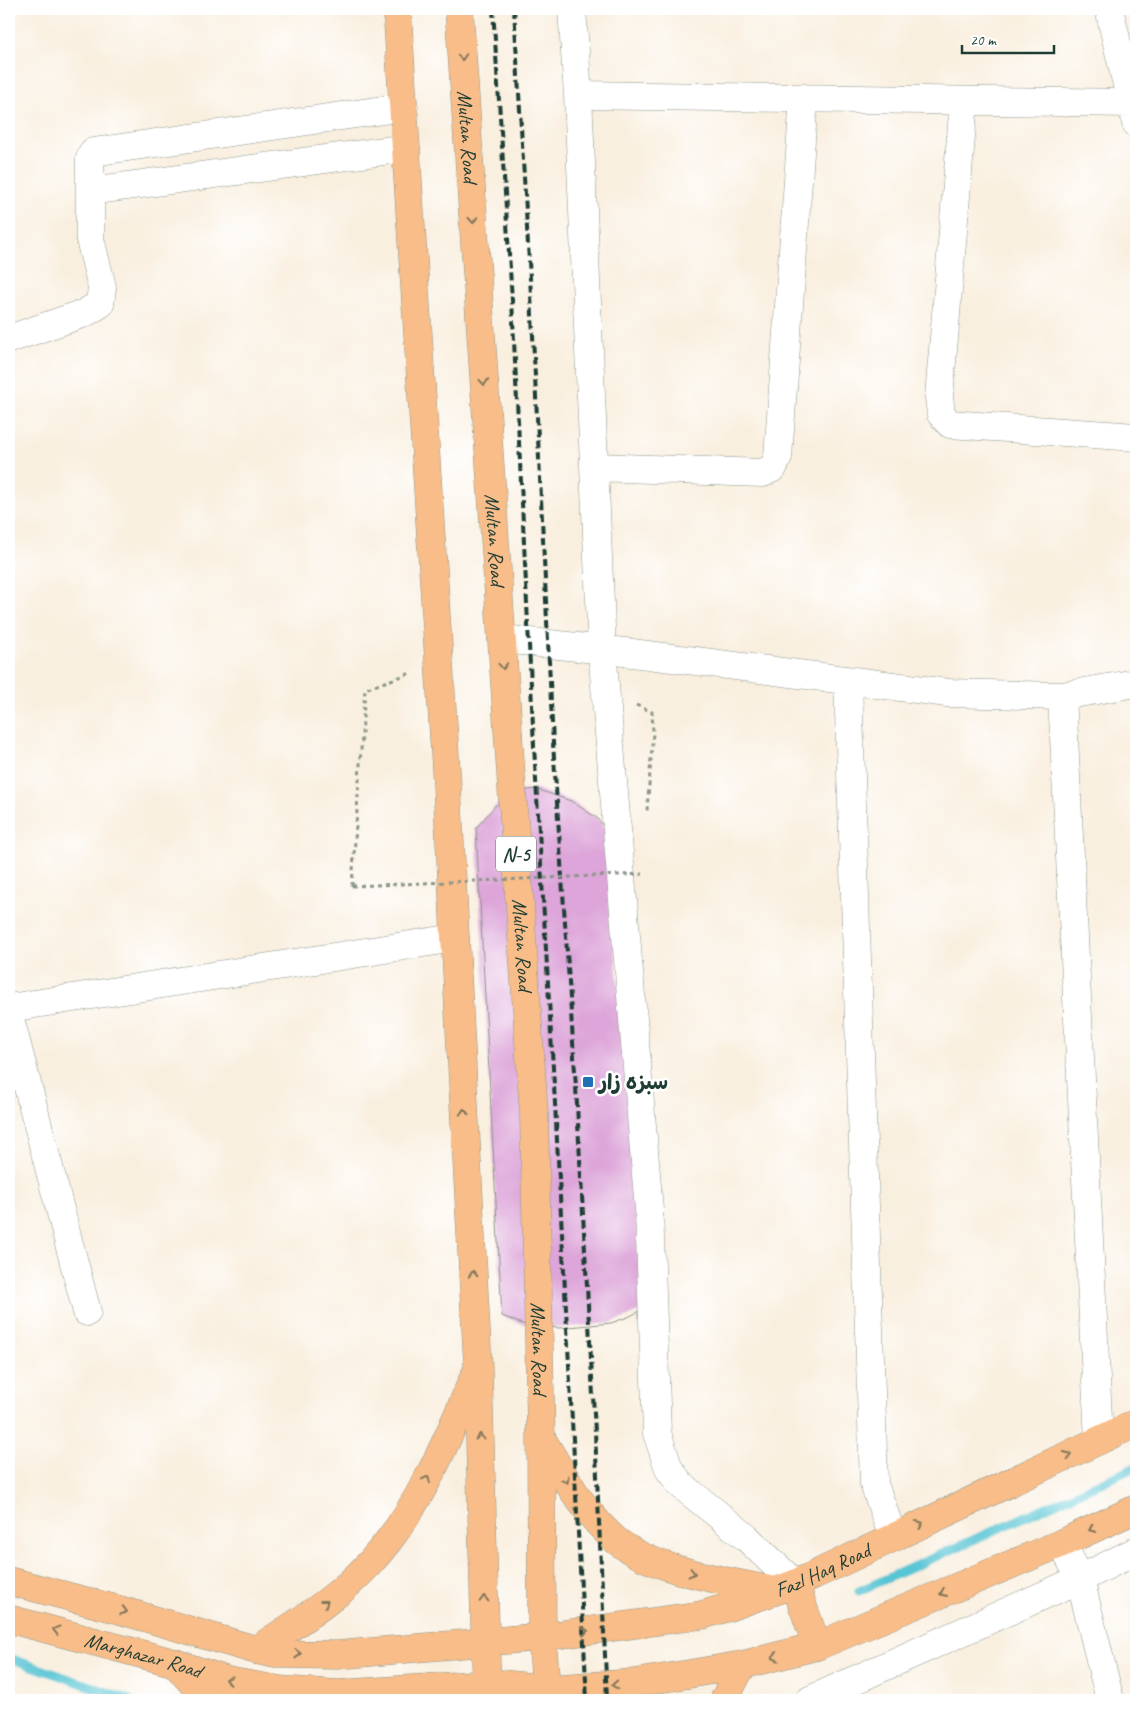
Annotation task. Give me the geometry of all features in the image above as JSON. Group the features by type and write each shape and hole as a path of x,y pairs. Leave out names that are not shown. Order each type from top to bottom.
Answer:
{"main road":[{"path":"397,9 439,663 478,1367 484,1642 487,1692 502,1684 546,1695 635,1683 742,1664 817,1646 1062,1543 1136,1509"},
{"name":"Multan Road","path":"459,9 534,1114 541,1438 542,1637 546,1695"},
{"path":"256,1650 306,1618 331,1599 368,1566 393,1537 423,1487 447,1439 478,1367"},
{"name":"Fazl Haq Road","path":"484,1642 542,1637 702,1614 729,1608 785,1588 1136,1423"},
{"path":"541,1438 588,1512 611,1537 643,1558 683,1571 785,1588 817,1646"},
{"name":"Marghazar Road","path":"9,1581 275,1654 337,1655 484,1642"},
{"name":"Marghazar Road","path":"9,1619 175,1663 228,1681 280,1690 338,1694 487,1692"},
{"path":"175,1663 207,1700"},
{"path":"724,1700 742,1664"}],"street":[{"path":"572,9 578,95 602,650 649,1210 656,1433 669,1469 681,1485 747,1538 785,1588"},
{"path":"578,95 964,101 1135,109 1109,9"},
{"path":"594,467 764,473 773,468 778,457 804,98"},
{"path":"964,101 939,397 941,414 950,424 1136,437"},
{"path":"9,339 85,313 100,304 102,287 90,239 90,158 93,152 404,107"},
{"path":"90,191 406,148"},
{"path":"502,639 948,693 1062,696 1136,683"},
{"path":"848,681 874,1484 893,1537"},
{"path":"1062,696 1099,1440"},
{"path":"9,1008 455,938"},
{"path":"9,1015 87,1312"},
{"path":"1062,1543 1080,1579 1110,1700"},
{"path":"810,1700 1080,1579 1136,1551"}],"path":[{"path":"439,663 365,689 352,886 643,874"},
{"path":"647,817 653,733"}],"building":[{"path":"536,789 571,801 597,818 606,830 644,1309 611,1323 559,1328 522,1324 502,1316 476,828 495,806 520,791"}],"waterway":[{"path":"859,1591 1136,1467"},
{"path":"9,1658 130,1700"}],"railway":[{"path":"493,9 512,300 534,746 587,1700"},
{"path":"514,9 531,295 553,743 576,1087 595,1432 607,1700"}],"place":[{"name":"سبزہ زار","path":"588,1082"}]}
